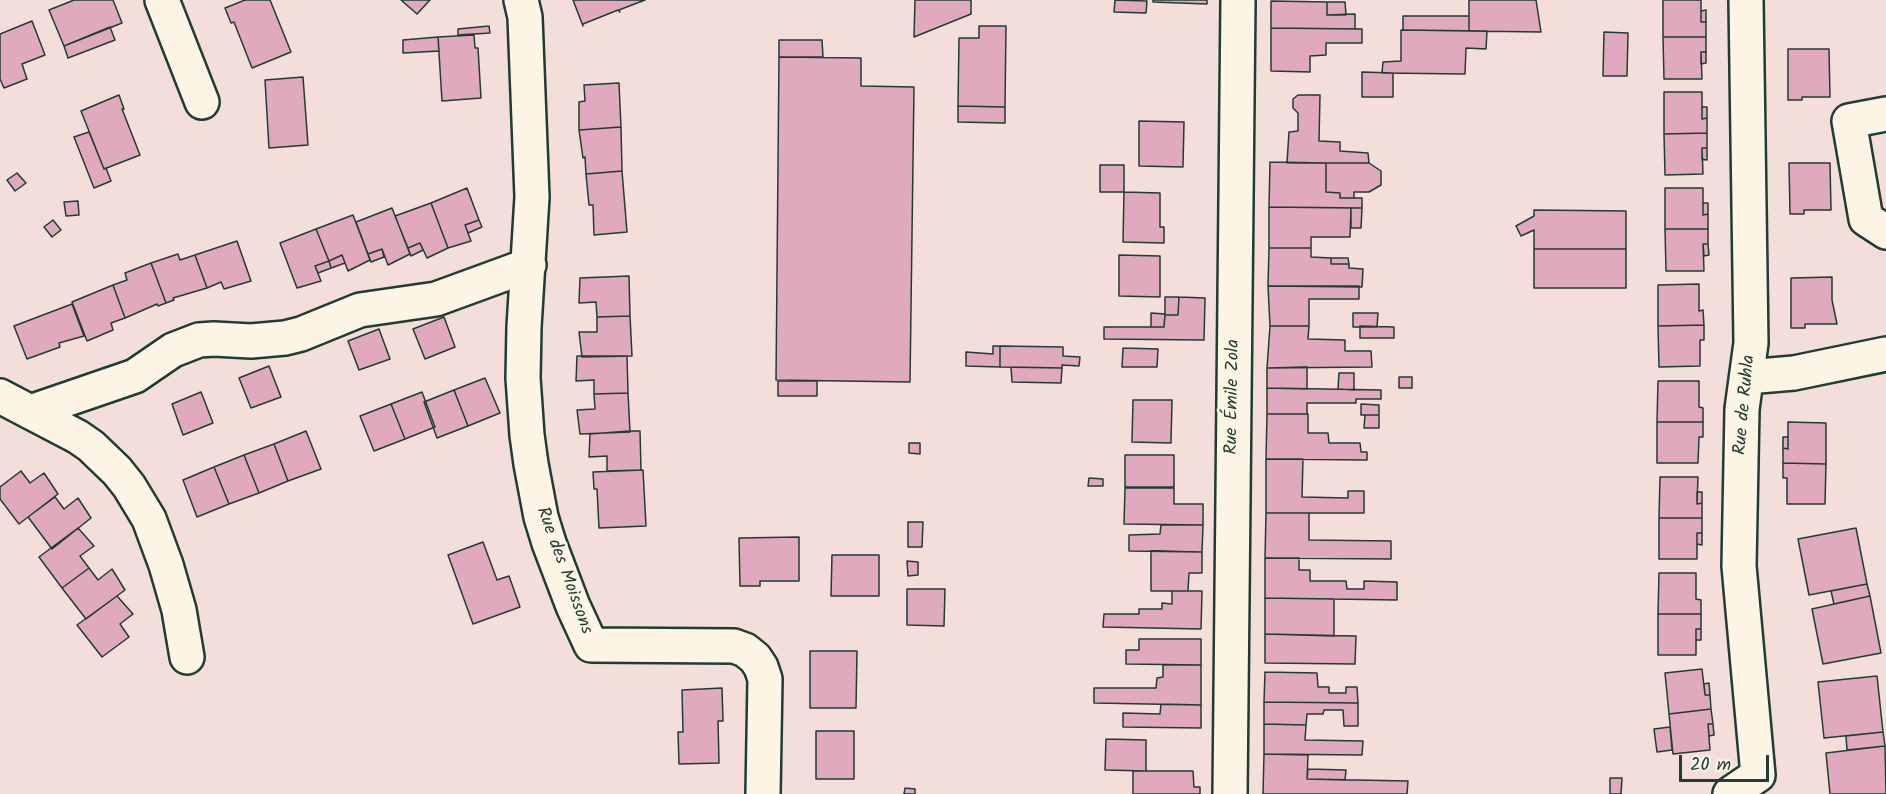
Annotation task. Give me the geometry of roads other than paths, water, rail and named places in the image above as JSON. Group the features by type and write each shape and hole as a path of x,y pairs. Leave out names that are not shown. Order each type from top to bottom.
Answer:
{"street":[{"path":"162,0 202,102"},
{"name":"Rue des Moissons","path":"521,0 525,17 532,197 523,360 526,435 541,517 573,606 591,645 734,646 745,650 755,658 765,680 763,794"},
{"name":"Rue Émile Zola","path":"1230,794 1238,0"},
{"name":"Rue de Ruhla","path":"1730,794 1758,775 1739,566 1742,409 1751,343 1746,0"},
{"path":"1886,114 1849,121 1866,219 1886,232"},
{"path":"30,412 135,376 173,350 199,340 251,341 285,338 360,310 436,299 529,265"},
{"path":"1746,376 1794,373 1886,354"},
{"path":"0,396 91,446 117,471 139,501 158,541 170,575 187,657"}]}
